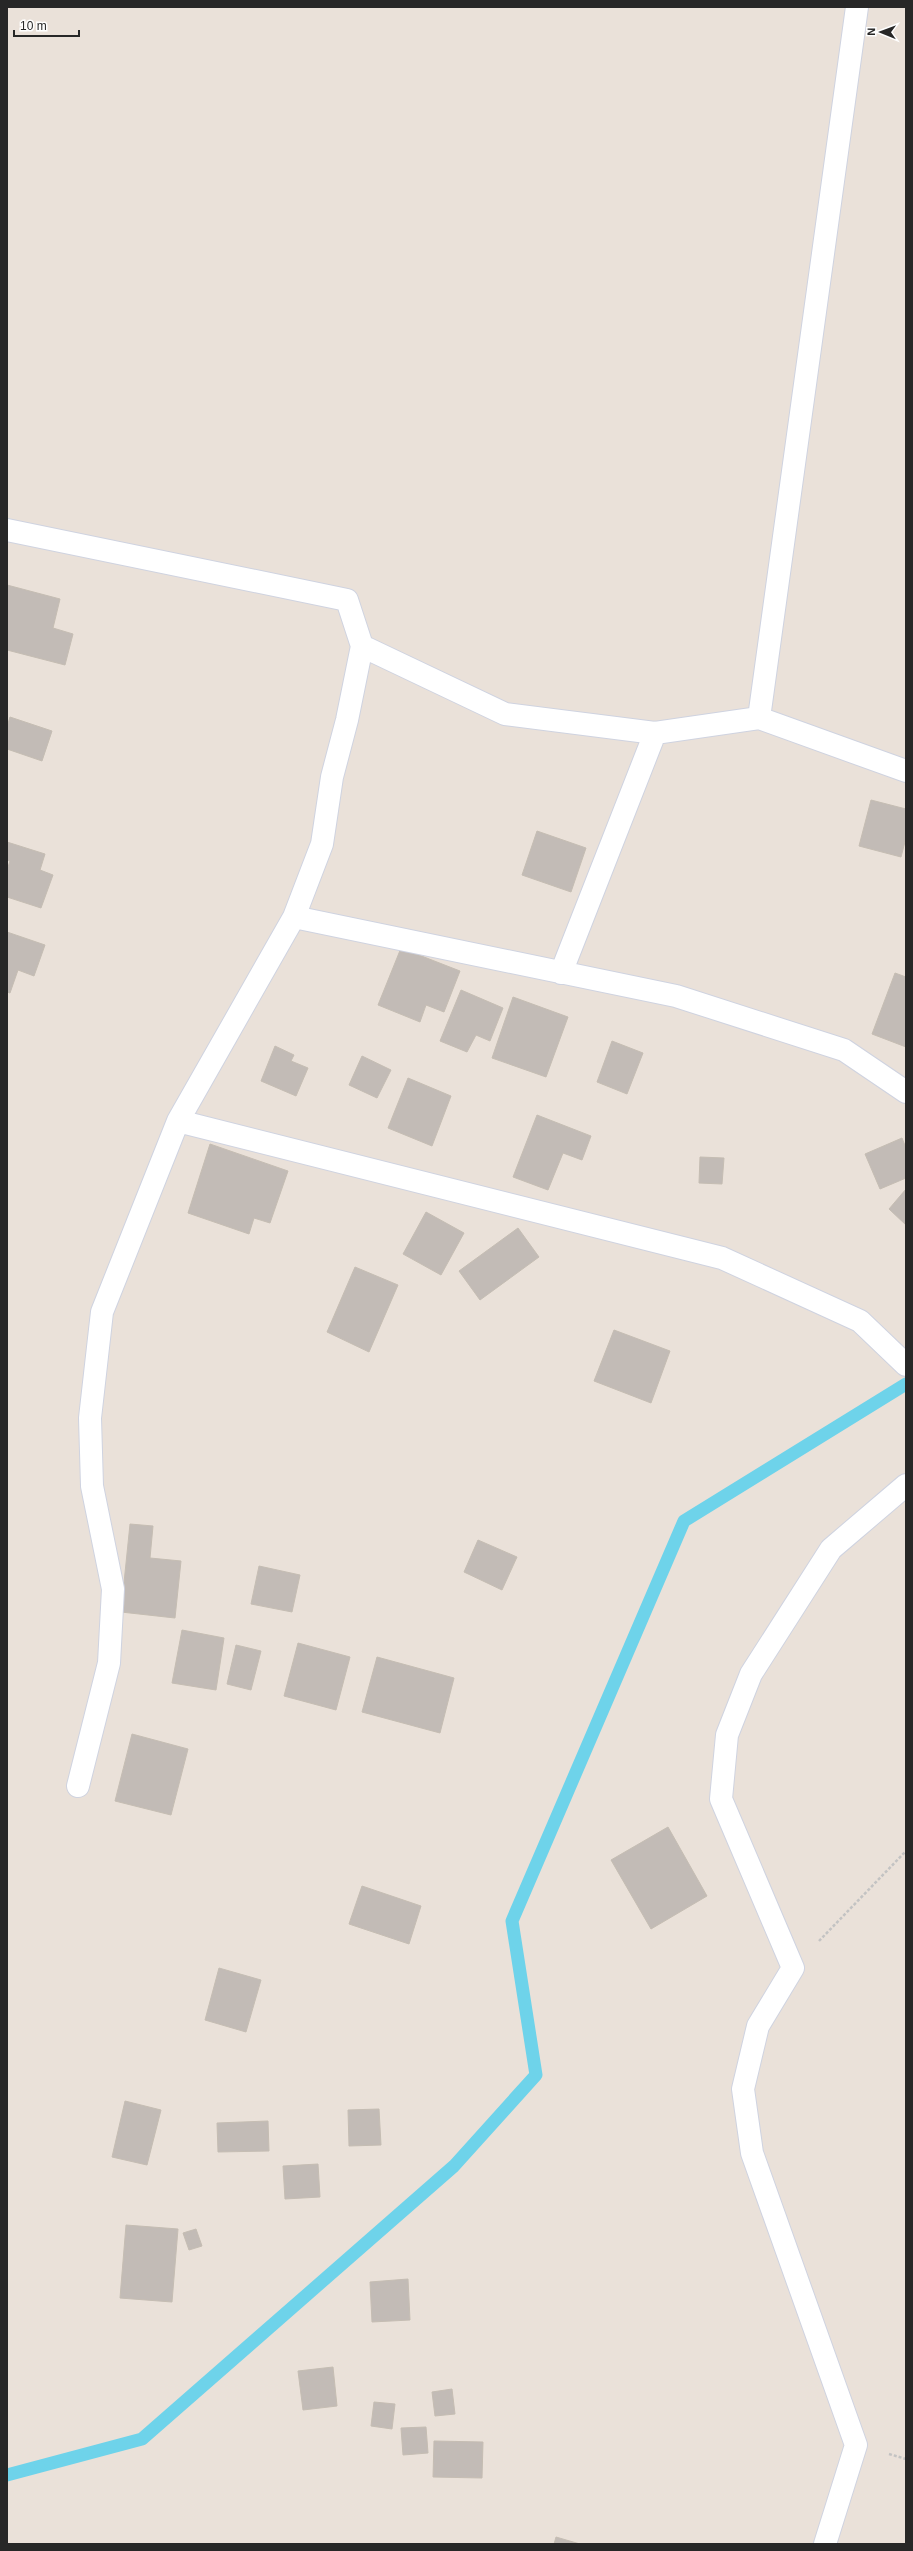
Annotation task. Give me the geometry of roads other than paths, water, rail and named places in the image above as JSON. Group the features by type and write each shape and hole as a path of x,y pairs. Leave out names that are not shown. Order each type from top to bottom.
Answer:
{"street":[{"path":"759,718 858,7"},
{"path":"7,530 347,600 362,646 347,720 332,777 322,844 294,917 178,1121 102,1312 90,1418 92,1486 113,1589 108,1663 78,1786"},
{"path":"362,646 505,714 655,734 759,718 906,771"},
{"path":"561,973 655,734"},
{"path":"294,917 676,996 844,1050 906,1092"},
{"path":"178,1121 722,1258 860,1321 906,1365"},
{"path":"825,2544 856,2445 752,2153 743,2089 758,2026 793,1968 721,1799 727,1735 751,1674 831,1549 906,1485"}],"waterway":[{"path":"7,2475 142,2439 454,2166 536,2075 512,1921 684,1521 906,1384"}]}
